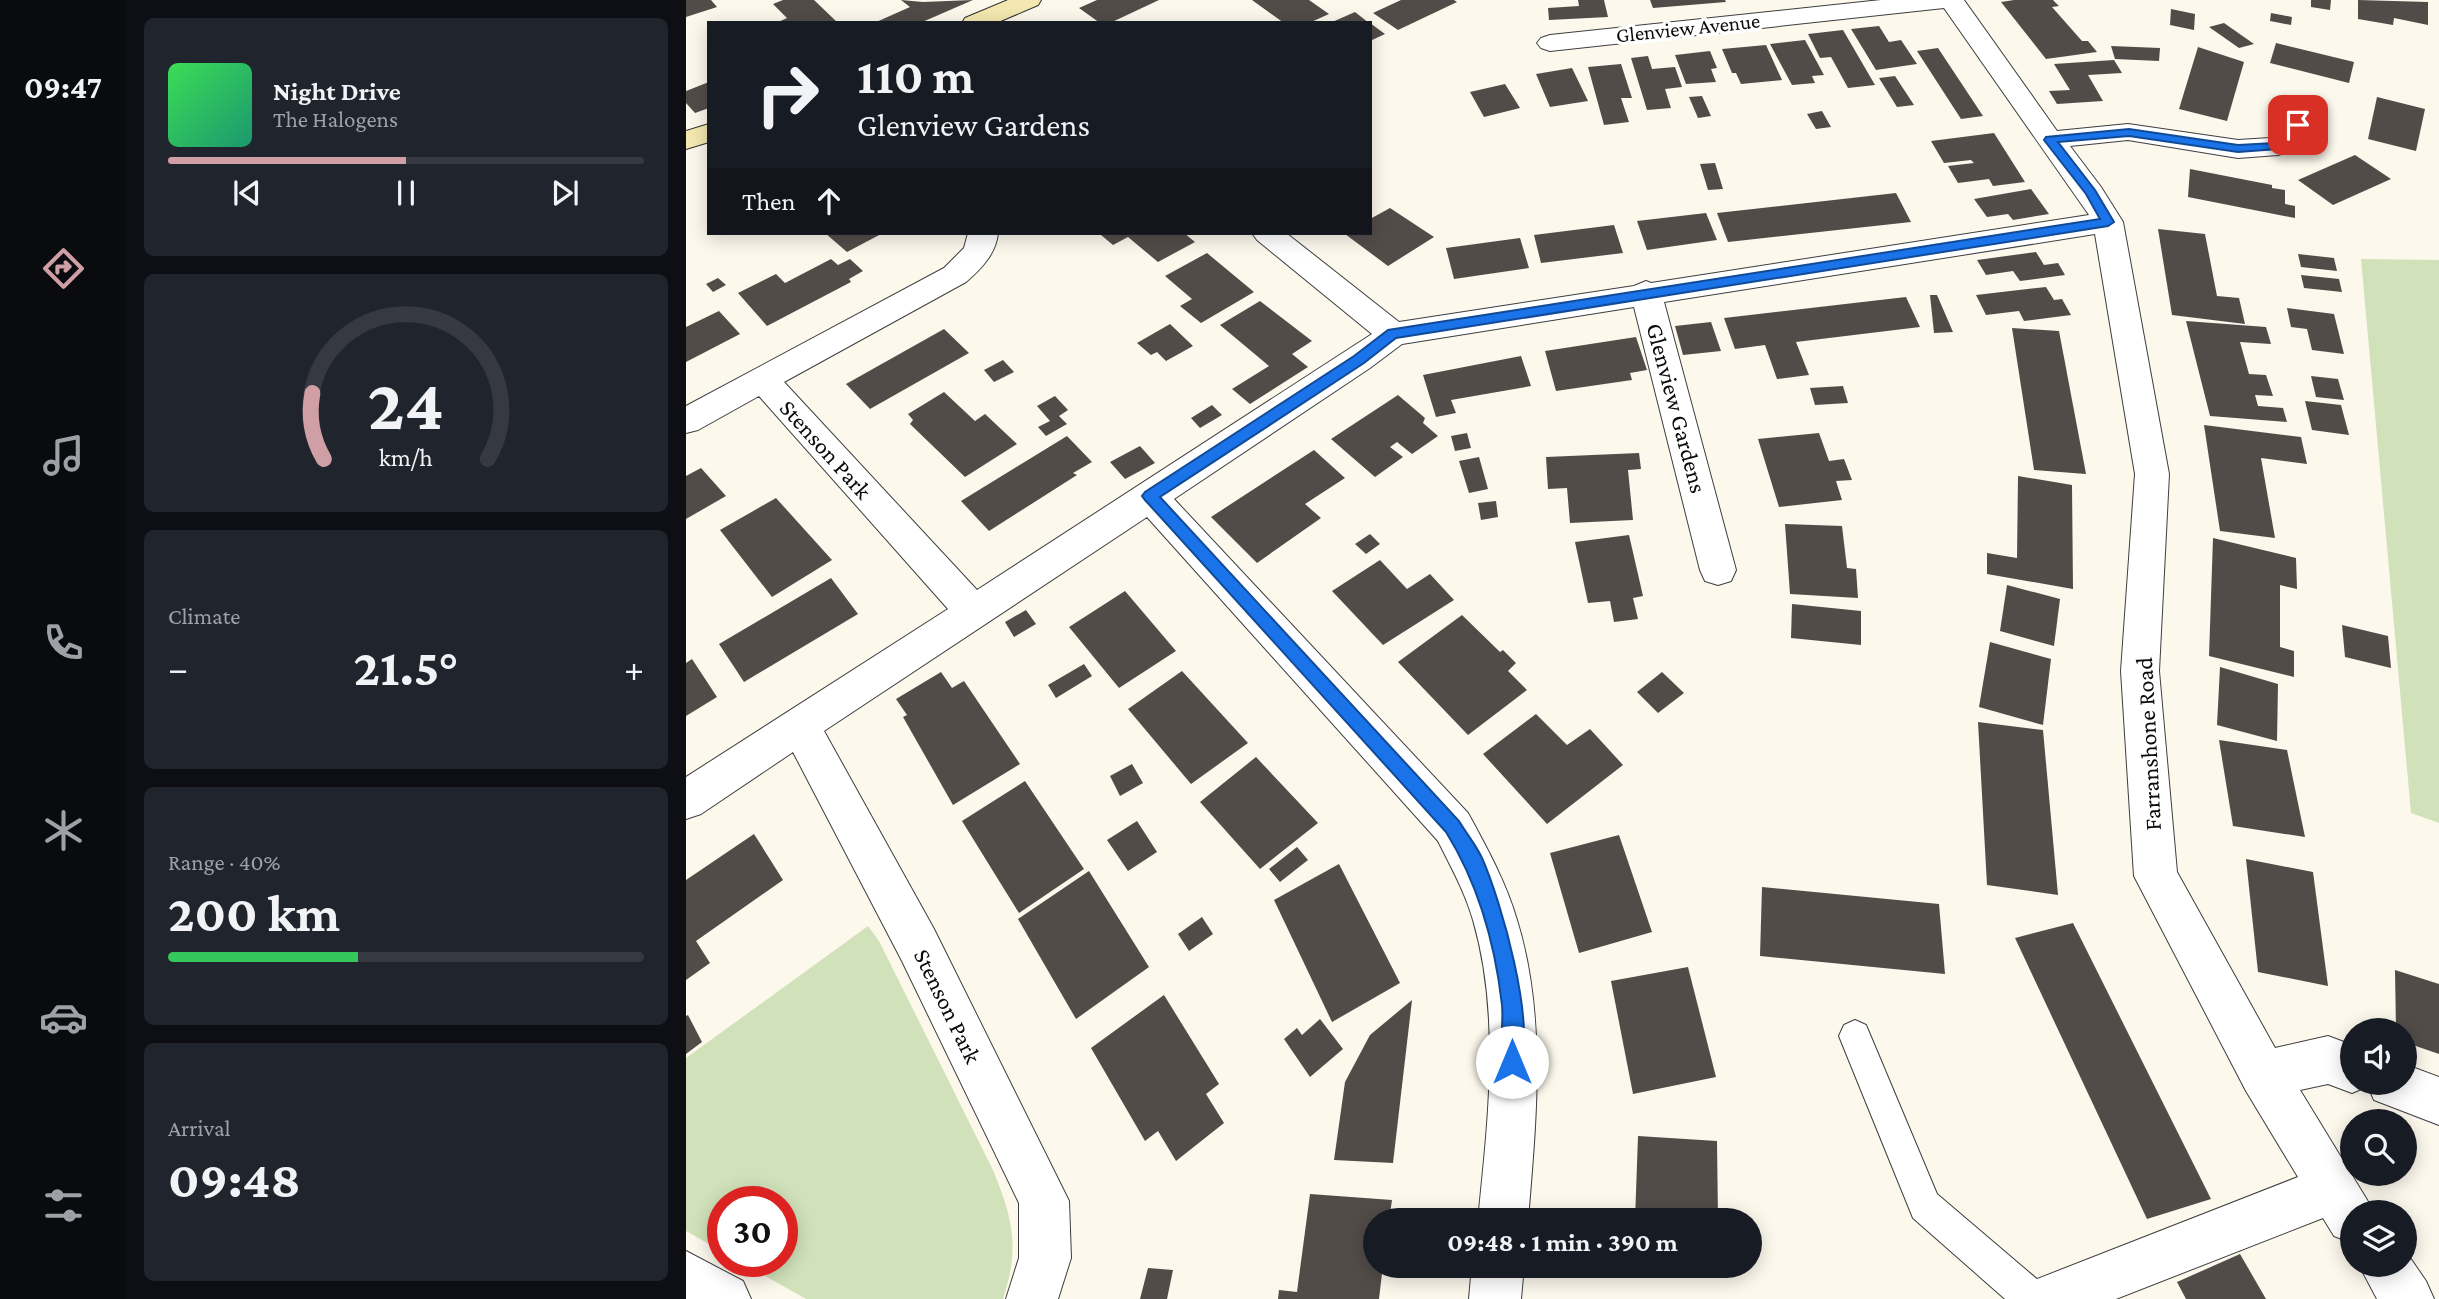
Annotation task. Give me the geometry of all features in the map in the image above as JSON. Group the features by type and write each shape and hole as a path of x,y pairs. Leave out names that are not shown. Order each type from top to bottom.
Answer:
{"main road":[{"path":"979,21 1029,0"},
{"path":"686,141 707,133"}],"street":[{"name":"Glenview Avenue","path":"1550,43 1951,0"},
{"name":"Farranshone Road","path":"1951,0 2050,140 2091,192 2108,222 2152,474 2140,671 2156,876 2263,1074 2340,1201"},
{"path":"2050,140 2129,132 2238,149 2278,146 2298,125"},
{"path":"1646,292 2108,222"},
{"name":"Stenson Park","path":"686,421 955,275 972,260 980,247 982,235"},
{"path":"1269,235 1393,334"},
{"name":"Glenview Gardens","path":"1150,496 1348,367 1393,334 1646,292 1718,570"},
{"name":"Stenson Park","path":"763,380 974,612"},
{"path":"686,800 1150,496 1452,827 1474,861 1506,957 1513,1017 1512,1084 1504,1208"},
{"name":"Stenson Park","path":"800,726 927,962 1044,1201 1045,1258 1032,1299"},
{"path":"2263,1074 2328,1060 2340,1064"},
{"path":"2417,1093 2439,1101"},
{"path":"2050,1299 2340,1205"},
{"path":"686,1277 725,1299"},
{"path":"2393,1277 2408,1299"},
{"path":"1495,1299 1497,1278"}],"lane":[{"path":"1855,1036 1925,1206 2032,1299"}],"green space":[{"path":"2361,259 2439,260 2439,823 2411,813"},
{"path":"868,926 879,941 1000,1187 1012,1233 1013,1248 1003,1299 806,1299 767,1277 798,1277 798,1186 707,1186 707,1243 686,1231 686,1058"}],"building":[{"path":"686,0 711,0 717,7 686,17"},
{"path":"783,0 814,0 836,21 780,21 787,18 773,4"},
{"path":"901,0 973,0 925,21 878,21 910,7"},
{"path":"1097,0 1159,0 1114,21 1097,21 1079,8"},
{"path":"1252,0 1309,0 1329,14 1313,21 1281,21"},
{"path":"1401,0 1457,2 1398,30 1373,13"},
{"path":"1578,0 1604,0 1608,17 1549,20 1548,8 1579,6"},
{"path":"1650,0 1725,0 1726,2 1653,8"},
{"path":"2053,0 2059,6 2052,7 2082,41 2088,41 2097,52 2046,59 2001,2"},
{"path":"2311,0 2331,0 2330,10 2311,7"},
{"path":"2358,0 2428,2 2428,25 2394,18 2393,25 2358,19"},
{"path":"2171,9 2195,14 2194,30 2170,25"},
{"path":"1355,12 1366,21 1335,21"},
{"path":"2271,13 2292,17 2291,25 2270,21"},
{"path":"2224,23 2254,44 2239,48 2209,27"},
{"path":"1372,24 1385,34 1372,40"},
{"path":"1879,26 1889,42 1901,40 1917,64 1876,70 1851,29"},
{"path":"1843,30 1875,85 1848,88 1831,57 1820,58 1808,34"},
{"path":"1805,40 1824,75 1812,76 1815,83 1792,85 1770,44"},
{"path":"2276,43 2354,62 2349,83 2270,63"},
{"path":"1766,45 1782,80 1741,84 1736,73 1732,73 1722,49"},
{"path":"2111,46 2160,48 2159,61 2115,59"},
{"path":"2198,47 2244,62 2227,121 2179,109"},
{"path":"1938,48 1983,116 1961,119 1917,51"},
{"path":"1710,51 1717,68 1711,69 1716,82 1686,84 1675,55"},
{"path":"1648,56 1652,69 1675,67 1682,87 1665,89 1671,108 1647,110 1631,58"},
{"path":"2114,60 2122,73 2088,75 2103,101 2057,104 2049,91 2070,90 2054,64"},
{"path":"1621,64 1632,98 1621,98 1629,122 1604,125 1588,67"},
{"path":"1572,68 1588,101 1550,107 1536,74"},
{"path":"1895,76 1914,105 1897,107 1879,78"},
{"path":"707,83 707,109 695,113 686,103 686,91"},
{"path":"1505,84 1520,108 1484,117 1470,92"},
{"path":"1702,96 1711,116 1698,118 1689,97"},
{"path":"2377,97 2425,109 2416,151 2368,139"},
{"path":"1822,111 1831,127 1816,129 1807,114"},
{"path":"1994,133 2025,182 1993,186 1989,179 1958,183 1948,166 1974,163 1971,160 1944,163 1931,141"},
{"path":"2355,155 2391,179 2333,205 2298,180"},
{"path":"1715,163 1723,189 1708,190 1700,164"},
{"path":"2190,169 2285,190 2285,204 2295,206 2295,218 2188,197"},
{"path":"2031,189 2049,214 2013,220 2008,214 1987,217 1974,199"},
{"path":"1896,193 1911,222 1728,242 1717,213"},
{"path":"1390,208 1434,237 1388,266 1346,235 1372,235 1372,218"},
{"path":"1706,213 1717,240 1647,250 1637,221"},
{"path":"1614,225 1623,253 1541,263 1534,235"},
{"path":"2158,229 2205,234 2217,296 2239,298 2245,324 2172,315"},
{"path":"827,235 879,235 847,252"},
{"path":"1101,235 1186,235 1195,242 1158,262 1128,237 1113,245"},
{"path":"1520,238 1529,268 1454,279 1446,248"},
{"path":"2036,252 2044,265 2058,263 2065,275 2020,281 2013,271 1986,275 1977,260"},
{"path":"1207,253 1254,292 1201,323 1180,306 1192,299 1165,276"},
{"path":"2298,254 2334,258 2337,271 2301,267"},
{"path":"831,259 838,265 850,259 863,271 849,279 851,282 767,326 738,293 776,274 785,283"},
{"path":"2301,275 2339,279 2342,292 2304,288"},
{"path":"718,278 726,285 713,292 706,284"},
{"path":"2046,287 2054,300 2062,299 2071,315 2024,321 2019,311 1986,315 1976,295"},
{"path":"1930,295 1937,295 1953,332 1934,333"},
{"path":"1906,297 1920,327 1796,342 1809,375 1777,379 1765,345 1735,349 1724,318"},
{"path":"1260,301 1312,341 1292,354 1308,367 1250,404 1232,389 1269,366 1220,325"},
{"path":"2287,308 2334,314 2344,354 2312,350 2307,329 2291,327"},
{"path":"719,311 740,334 686,362 686,327"},
{"path":"2186,321 2266,327 2271,344 2240,342 2249,374 2266,375 2273,396 2255,395 2258,406 2283,408 2287,422 2210,416"},
{"path":"1711,322 1721,351 1683,355 1675,326"},
{"path":"1170,324 1193,346 1166,361 1157,352 1151,355 1137,343"},
{"path":"2012,328 2059,331 2086,474 2034,470"},
{"path":"944,329 969,353 870,409 846,384"},
{"path":"1636,337 1647,370 1630,373 1632,380 1556,391 1545,351"},
{"path":"1521,356 1531,386 1451,400 1456,413 1436,417 1423,375"},
{"path":"1003,360 1014,372 994,382 984,370"},
{"path":"2311,376 2338,379 2344,400 2316,397"},
{"path":"1843,386 1848,403 1815,405 1810,388"},
{"path":"944,392 975,421 985,414 1017,444 965,477 910,424 913,420 908,414"},
{"path":"1398,395 1425,418 1423,423 1438,436 1412,454 1397,442 1390,447 1403,457 1375,477 1331,439"},
{"path":"1055,396 1068,410 1059,416 1067,424 1046,436 1038,427 1050,421 1037,406"},
{"path":"2305,401 2341,405 2349,435 2312,430"},
{"path":"1212,405 1222,415 1200,428 1191,418"},
{"path":"2204,425 2301,437 2307,464 2261,458 2275,538 2220,531"},
{"path":"1467,433 1471,448 1455,451 1451,436"},
{"path":"1819,433 1829,461 1844,459 1852,480 1836,481 1842,500 1779,507 1758,439"},
{"path":"1067,436 1092,462 1073,473 1077,475 989,531 961,501"},
{"path":"1140,446 1155,463 1125,479 1110,462"},
{"path":"1314,450 1345,478 1305,504 1321,518 1257,563 1211,517"},
{"path":"1639,453 1641,469 1628,470 1633,520 1570,523 1567,488 1548,489 1546,457"},
{"path":"1479,457 1488,489 1469,493 1459,461"},
{"path":"701,468 726,496 686,519 686,476"},
{"path":"2018,476 2072,485 2073,589 1987,574 1987,553 2017,558"},
{"path":"776,498 832,560 772,597 720,530"},
{"path":"1496,501 1498,517 1481,520 1478,503"},
{"path":"1785,524 1842,526 1847,568 1856,569 1858,598 1790,594"},
{"path":"1370,534 1380,544 1366,554 1355,544"},
{"path":"1629,535 1643,596 1633,598 1638,619 1614,622 1610,601 1588,603 1575,542"},
{"path":"2213,538 2296,558 2297,589 2280,585 2280,647 2294,651 2294,677 2209,656"},
{"path":"1380,560 1407,589 1430,574 1454,600 1383,645 1332,591"},
{"path":"831,578 858,614 744,682 719,644"},
{"path":"2007,585 2060,599 2054,646 2000,631"},
{"path":"1125,591 1176,651 1119,688 1069,627"},
{"path":"1792,604 1861,611 1861,645 1791,638"},
{"path":"1026,610 1036,624 1014,637 1005,622"},
{"path":"1462,615 1500,652 1503,650 1516,663 1508,671 1527,690 1468,735 1398,662"},
{"path":"2342,625 2388,636 2391,668 2345,657"},
{"path":"1990,642 2051,659 2043,725 1979,707"},
{"path":"692,659 717,697 686,716 686,663"},
{"path":"1084,664 1092,676 1056,698 1048,685"},
{"path":"2220,667 2278,684 2277,741 2217,725"},
{"path":"1182,671 1248,743 1191,784 1128,709"},
{"path":"941,672 952,688 964,681 1020,764 953,805 903,717 907,715 896,699"},
{"path":"1662,672 1684,693 1658,713 1637,692"},
{"path":"1536,714 1567,745 1590,729 1623,765 1547,824 1483,754"},
{"path":"1978,722 2043,730 2058,895 1987,885"},
{"path":"2219,740 2287,750 2305,837 2233,826"},
{"path":"1256,757 1318,823 1260,869 1200,802"},
{"path":"1132,764 1143,783 1120,796 1110,776"},
{"path":"1025,781 1084,869 1019,913 962,821"},
{"path":"1137,821 1157,852 1128,871 1107,840"},
{"path":"754,834 783,880 696,941 710,963 686,980 686,880"},
{"path":"1619,835 1652,932 1579,953 1550,853"},
{"path":"1297,847 1308,860 1280,882 1269,869"},
{"path":"2246,859 2313,872 2328,986 2258,972"},
{"path":"1339,864 1400,983 1332,1022 1274,900"},
{"path":"1089,871 1149,967 1076,1019 1018,919"},
{"path":"1762,887 1939,904 1945,974 1760,956"},
{"path":"1202,917 1213,934 1189,951 1178,934"},
{"path":"2073,923 2211,1199 2147,1219 2015,938"},
{"path":"1688,967 1716,1077 1633,1094 1611,981"},
{"path":"2395,970 2439,984 2439,1054 2417,1046 2417,1018 2396,1018"},
{"path":"1164,995 1219,1084 1206,1094 1224,1123 1176,1161 1158,1131 1145,1141 1091,1048"},
{"path":"1412,1000 1393,1163 1334,1160 1345,1082 1370,1035"},
{"path":"688,1015 702,1042 686,1054 686,1016"},
{"path":"1320,1019 1343,1049 1310,1077 1284,1039 1297,1028 1302,1035"},
{"path":"1638,1136 1717,1141 1718,1208 1635,1208"},
{"path":"1310,1194 1392,1200 1391,1208 1363,1208 1363,1278 1381,1278 1379,1299 1278,1299 1279,1290 1297,1292"},
{"path":"2240,1254 2266,1299 2186,1299 2177,1282"},
{"path":"1148,1268 1173,1270 1167,1299 1140,1299"}],"route":[{"path":"1512,1062 1513,1017 1506,957 1474,861 1452,827 1150,496 1393,334 1646,292 2108,222 2091,192 2050,140 2129,132 2238,149 2278,146 2298,125"}]}
